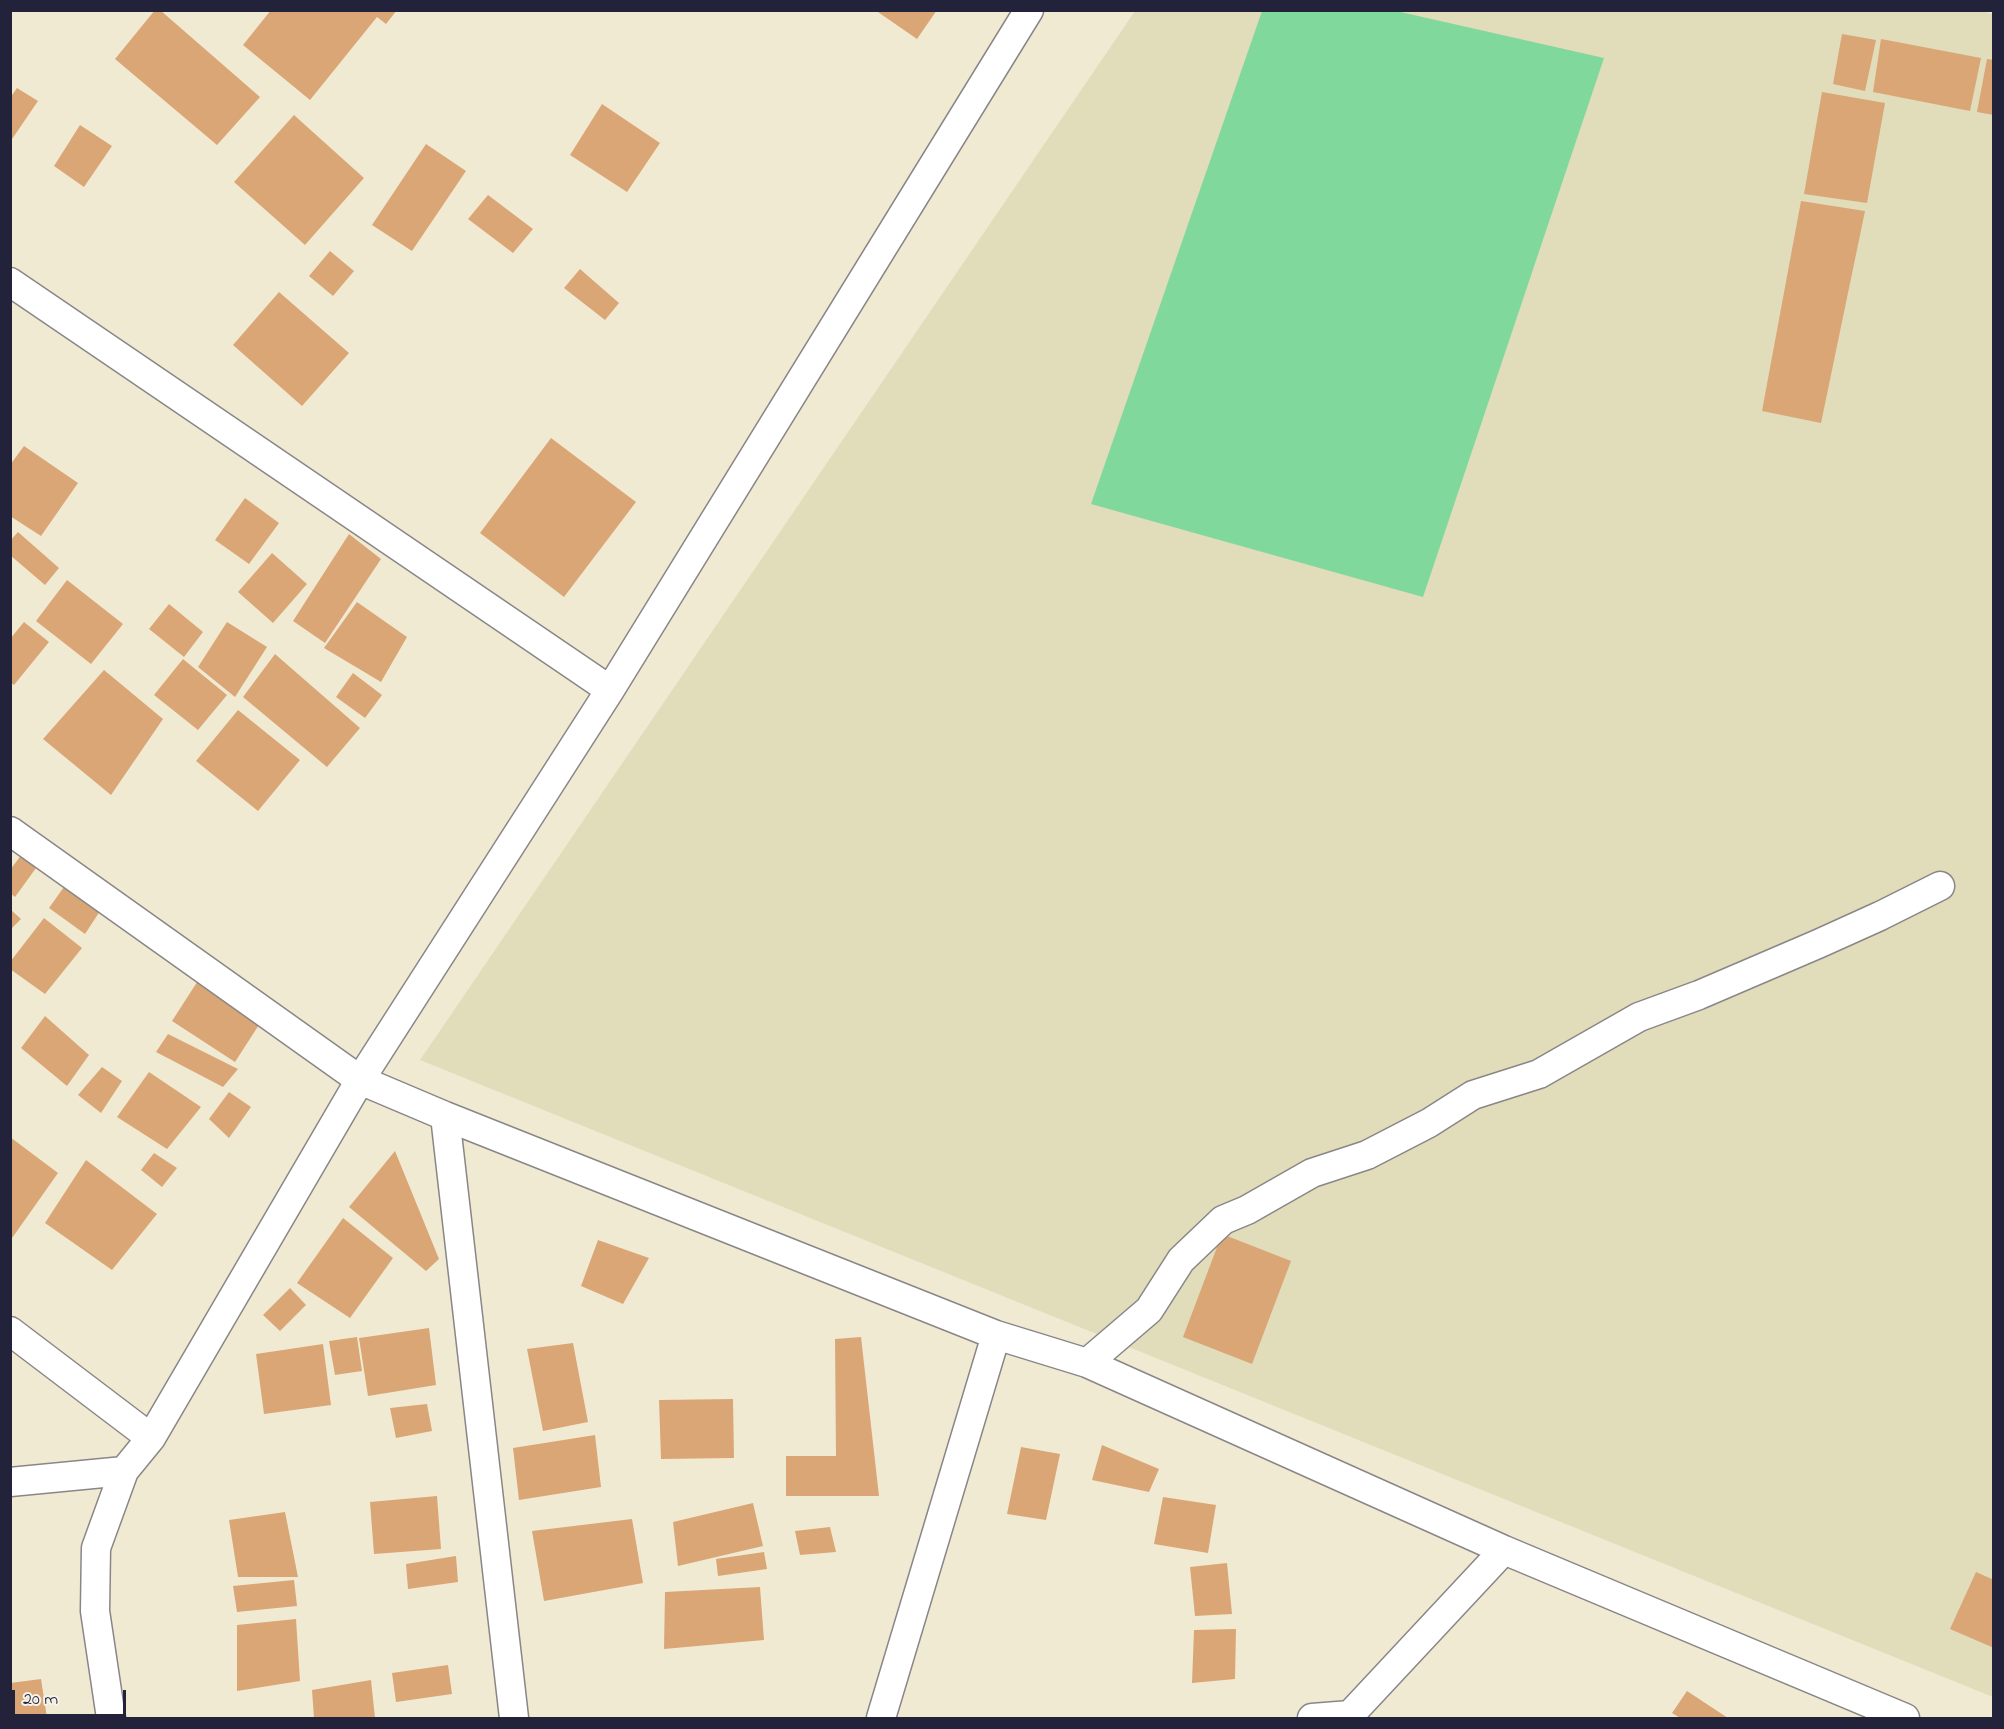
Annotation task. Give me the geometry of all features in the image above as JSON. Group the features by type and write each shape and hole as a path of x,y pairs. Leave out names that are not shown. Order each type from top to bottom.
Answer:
{"street":[{"path":"111,1719 94,1611 96,1548 124,1471 151,1438 360,1080 610,690 1029,10"},
{"path":"10,282 610,690"},
{"path":"10,831 360,1080 996,1335 1087,1363 1504,1551 1905,1719"},
{"path":"1087,1363 1149,1310 1181,1260 1223,1220 1246,1210 1312,1173 1366,1155 1429,1123 1473,1095 1539,1074 1640,1017 1699,995 1818,944 1940,886"},
{"path":"445,1116 514,1719"},
{"path":"10,1331 151,1438"},
{"path":"881,1719 996,1335"},
{"path":"10,1482 124,1471"},
{"path":"1312,1719 1349,1717 1504,1551"}],"shaded area":[{"path":"1976,10 1993,14 1993,1697 420,1060 1135,11"}],"green space":[{"path":"1262,11 1396,11 1604,58 1423,597 1091,504"}],"building":[{"path":"155,10 160,10 260,97 217,145 115,59"},
{"path":"271,10 397,10 386,24 377,17 310,100 243,45"},
{"path":"875,10 937,10 917,39"},
{"path":"1842,34 1876,40 1865,91 1833,84"},
{"path":"1881,39 1981,58 1970,111 1873,92"},
{"path":"1987,59 1994,60 1994,115 1977,112"},
{"path":"17,88 38,101 10,142 10,98"},
{"path":"1822,92 1885,103 1867,203 1804,194"},
{"path":"602,104 660,143 627,192 570,155"},
{"path":"294,115 364,178 305,245 234,182"},
{"path":"80,125 112,146 84,187 54,166"},
{"path":"426,144 466,171 412,251 372,225"},
{"path":"488,195 533,229 513,253 468,219"},
{"path":"1801,201 1865,211 1821,423 1762,411"},
{"path":"330,251 354,271 333,296 309,276"},
{"path":"580,269 619,303 605,320 564,288"},
{"path":"279,292 349,353 302,406 233,345"},
{"path":"551,438 636,502 564,597 480,533"},
{"path":"24,446 78,483 41,536 10,516 10,465"},
{"path":"245,498 279,523 249,564 215,540"},
{"path":"18,532 59,568 45,585 10,555 10,541"},
{"path":"349,534 381,559 325,643 293,621"},
{"path":"272,553 307,584 273,623 238,592"},
{"path":"67,580 123,624 91,664 36,621"},
{"path":"357,602 407,637 381,682 324,648"},
{"path":"169,604 203,632 184,657 149,629"},
{"path":"24,622 49,642 14,685 10,682 10,639"},
{"path":"227,622 267,647 235,697 198,667"},
{"path":"275,654 360,728 327,767 243,697"},
{"path":"183,659 227,695 198,730 154,695"},
{"path":"104,670 163,719 111,795 43,739"},
{"path":"353,673 382,695 365,718 336,697"},
{"path":"238,710 300,760 258,811 196,761"},
{"path":"28,846 44,857 15,897 10,893 10,870"},
{"path":"66,884 102,908 85,934 49,908"},
{"path":"10,909 21,919 10,930"},
{"path":"44,918 82,948 45,994 10,969 10,962"},
{"path":"201,976 264,1017 235,1062 172,1021"},
{"path":"45,1016 89,1055 67,1086 21,1048"},
{"path":"168,1034 238,1069 223,1087 156,1052"},
{"path":"102,1067 122,1081 101,1113 78,1095"},
{"path":"149,1072 201,1107 167,1149 117,1117"},
{"path":"229,1092 251,1107 229,1138 209,1119"},
{"path":"10,1137 58,1173 10,1241"},
{"path":"395,1151 439,1259 426,1271 349,1207"},
{"path":"154,1153 177,1168 162,1187 141,1170"},
{"path":"86,1160 157,1214 112,1270 45,1223"},
{"path":"343,1218 393,1258 350,1318 297,1283"},
{"path":"1222,1234 1291,1261 1252,1364 1183,1337"},
{"path":"598,1240 649,1258 623,1304 581,1286"},
{"path":"290,1288 306,1305 280,1331 263,1315"},
{"path":"429,1328 436,1385 368,1396 359,1338"},
{"path":"357,1337 362,1371 335,1375 329,1341"},
{"path":"861,1337 879,1496 786,1496 786,1456 836,1456 835,1339"},
{"path":"573,1343 588,1422 543,1431 527,1349"},
{"path":"323,1344 331,1405 264,1414 256,1354"},
{"path":"733,1399 734,1458 661,1459 659,1400"},
{"path":"427,1404 432,1431 396,1438 390,1408"},
{"path":"595,1435 601,1487 519,1500 513,1448"},
{"path":"1102,1445 1159,1469 1149,1492 1092,1480"},
{"path":"1021,1447 1060,1454 1046,1520 1007,1514"},
{"path":"437,1496 441,1549 374,1554 370,1502"},
{"path":"1163,1497 1216,1505 1208,1553 1154,1544"},
{"path":"753,1503 763,1546 678,1566 673,1522"},
{"path":"285,1512 298,1577 238,1577 229,1520"},
{"path":"632,1519 643,1583 544,1601 532,1531"},
{"path":"830,1527 836,1552 800,1555 795,1531"},
{"path":"764,1552 767,1569 718,1576 716,1559"},
{"path":"456,1556 458,1582 408,1589 406,1564"},
{"path":"1227,1563 1232,1614 1195,1616 1190,1567"},
{"path":"1976,1572 1994,1580 1994,1648 1950,1629"},
{"path":"294,1580 297,1606 237,1612 233,1586"},
{"path":"760,1587 764,1640 664,1649 665,1592"},
{"path":"296,1619 300,1681 237,1691 237,1625"},
{"path":"1236,1629 1235,1679 1192,1683 1194,1630"},
{"path":"448,1665 452,1694 396,1702 392,1673"},
{"path":"41,1679 47,1718 10,1718 10,1683"},
{"path":"371,1680 375,1718 314,1718 312,1690"},
{"path":"1687,1691 1728,1718 1680,1718 1672,1713"}]}
